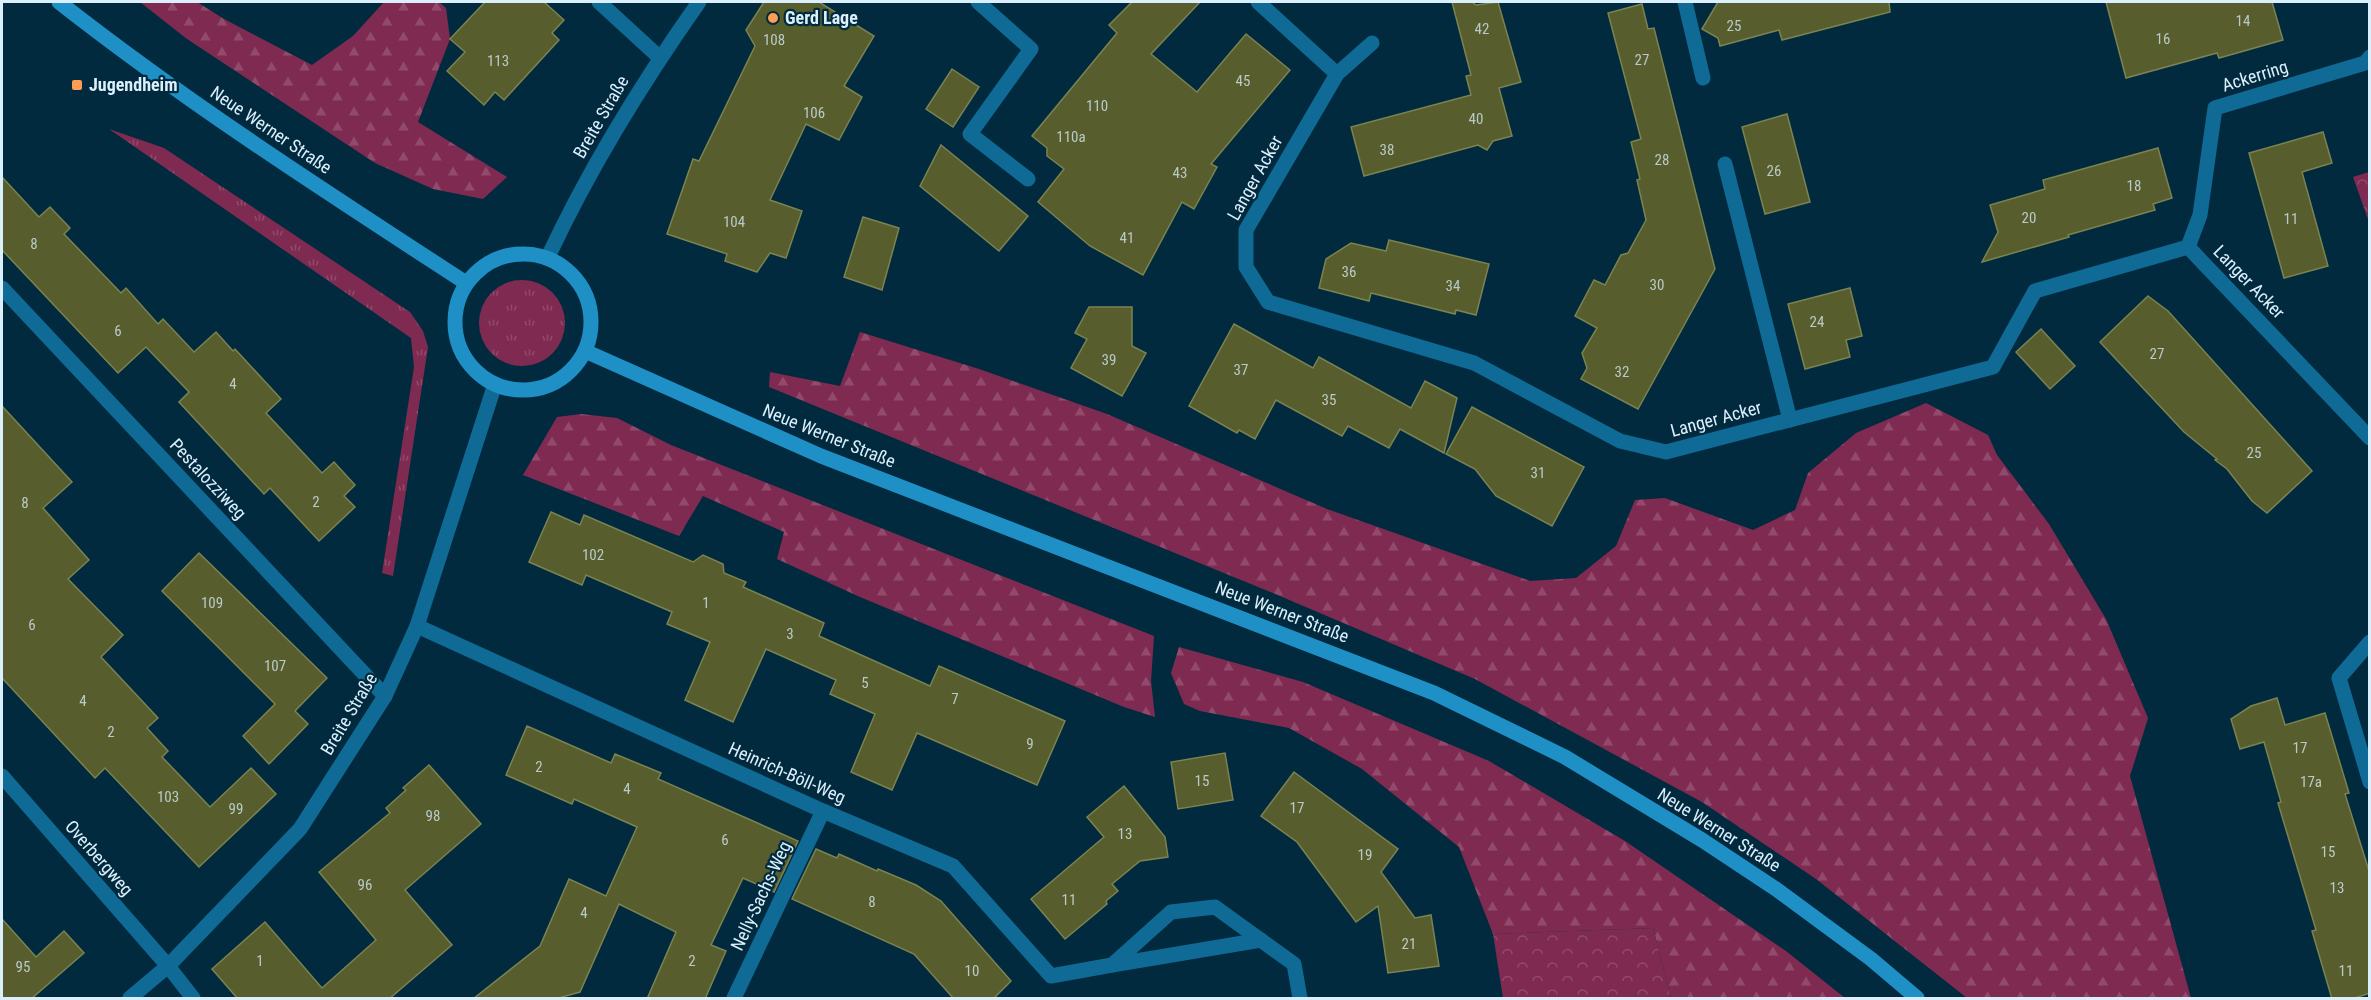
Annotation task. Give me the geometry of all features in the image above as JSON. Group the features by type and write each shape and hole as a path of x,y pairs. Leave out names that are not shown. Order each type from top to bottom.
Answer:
{"main road":[{"name":"Neue Werner Straße","path":"59,2 241,136 466,284"},
{"path":"525,252 548,258 565,267 578,280 587,296 592,315 591,334 585,351 575,366 562,378 547,386 520,390 495,384 478,373 465,358 457,340 454,320 457,301 466,284 482,266 502,255 525,252"},
{"name":"Neue Werner Straße","path":"585,351 820,456 1434,693 1565,757 1702,840 1786,896 1871,959 1917,999"}],"street":[{"path":"599,2 659,57"},
{"name":"Breite Straße","path":"548,258 572,207 659,57 699,2"},
{"path":"978,2 1031,49 970,134 1028,179"},
{"path":"1258,2 1337,74"},
{"path":"1684,2 1703,78"},
{"name":"Langer Acker","path":"1372,43 1337,74 1245,230 1246,267 1268,302 1474,363 1620,441 1666,452 1993,367 2035,291 2188,247 2370,438"},
{"name":"Ackerring","path":"2188,247 2200,215 2215,108 2365,63 2370,57"},
{"path":"1725,164 1790,420"},
{"name":"Pestalozziweg","path":"2,288 385,696"},
{"name":"Breite Straße","path":"130,999 168,966 300,829 385,696 417,626 495,384"},
{"name":"Heinrich-Böll-Weg","path":"417,626 823,811 953,866 1051,976 1261,940"},
{"path":"2370,642 2339,678 2370,782"},
{"name":"Overbergweg","path":"2,776 168,966 193,999"},
{"name":"Nelly-Sachs-Weg","path":"735,999 823,811"},
{"path":"1112,965 1171,912 1215,907 1294,964 1300,999"}],"green space":[{"path":"140,2 197,2 224,19 312,65 353,36 384,2 439,2 446,8 450,39 418,122 507,177 483,199 433,189 375,163 187,39"},
{"path":"109,129 164,148 410,312 423,331 428,347 393,576 382,573 414,367 411,338"},
{"path":"2370,172 2369,222 2353,177"},
{"path":"522,280 546,287 558,299 565,323 558,347 546,359 522,366 498,359 486,347 479,323 486,299 498,287"},
{"path":"860,332 979,369 1107,414 1327,509 1530,581 1576,578 1616,546 1635,500 1665,498 1753,530 1795,510 1808,473 1856,433 1926,403 1988,435 1997,455 2049,524 2106,619 2148,718 2130,776 2191,998 1967,998 1816,879 1702,802 1475,679 1268,591 769,387 770,372 840,386"},
{"path":"581,414 617,418 671,445 1154,636 1151,681 1155,717 1124,707 860,597 777,559 784,532 703,496 679,536 523,475 557,417"},
{"path":"1179,647 1303,682 1489,761 1625,841 1786,951 1845,998 1671,998 1653,928 1493,934 1459,847 1362,769 1289,728 1200,711 1184,704 1171,673"},
{"path":"1653,928 1671,998 1503,998 1493,934"}],"building":[{"path":"485,2 544,2 564,20 552,33 559,40 504,100 495,92 484,105 447,71 465,52 450,39"},
{"path":"764,2 819,2 874,36 844,86 862,97 839,140 806,124 770,200 802,211 786,258 770,253 757,272 725,261 727,254 667,234 693,159 699,161 755,46 746,30"},
{"path":"1132,2 1200,2 1151,54 1197,92 1246,34 1290,70 1211,164 1217,167 1194,209 1182,202 1143,275 1090,246 1038,202 1064,169 1047,156 1047,148 1032,136 1117,33 1109,25"},
{"path":"1452,2 1472,2 1476,5 1498,2 1521,82 1499,88 1512,136 1493,141 1487,150 1478,145 1364,176 1351,127 1471,95 1466,76 1471,75"},
{"path":"1718,2 1889,2 1890,12 1782,40 1779,30 1720,46 1718,38 1702,29"},
{"path":"2106,2 2272,2 2283,40 2219,58 2217,53 2126,78"},
{"path":"1642,4 1648,29 1654,28 1715,269 1638,409 1581,379 1587,368 1582,353 1597,328 1575,316 1594,280 1605,285 1621,255 1628,253 1646,220 1637,180 1640,179 1631,142 1641,139 1608,13"},
{"path":"952,69 979,87 953,127 926,109"},
{"path":"1787,114 1810,202 1765,214 1742,127"},
{"path":"2323,132 2332,163 2302,172 2328,266 2284,278 2249,153"},
{"path":"941,145 1028,216 999,251 920,186"},
{"path":"2158,148 2172,198 2153,204 2155,210 1982,262 1998,232 1990,205 2045,189 2043,180"},
{"path":"2,177 39,217 50,207 70,228 64,234 121,293 126,288 158,324 163,319 194,352 216,332 233,351 235,349 281,399 266,413 322,473 334,462 355,485 344,496 355,507 319,541 270,488 264,494 179,402 189,392 146,347 118,373 2,250"},
{"path":"863,217 899,228 882,290 844,277"},
{"path":"1389,240 1489,264 1476,315 1456,310 1455,314 1371,293 1369,301 1319,288 1326,259 1351,243 1386,251"},
{"path":"1850,288 1862,336 1846,340 1850,357 1805,369 1788,304"},
{"path":"2148,296 2168,311 2312,471 2267,513 2252,501 2227,469 2215,460 2217,459 2184,432 2100,342"},
{"path":"1089,307 1132,307 1132,346 1146,353 1122,396 1071,368 1087,339 1075,333"},
{"path":"1234,324 1313,368 1319,357 1411,408 1425,381 1457,398 1444,453 1400,429 1389,448 1348,426 1342,436 1276,400 1255,439 1239,430 1237,433 1189,406"},
{"path":"2041,329 2075,366 2050,389 2016,352"},
{"path":"2,406 72,482 43,508 89,560 68,579 123,635 101,657 158,718 147,728 168,751 162,757 210,807 251,768 276,794 199,867 105,768 95,778 2,678"},
{"path":"1472,407 1584,467 1552,526 1496,496 1475,469 1446,454"},
{"path":"551,512 580,525 584,515 693,562 703,555 723,564 724,573 746,582 743,587 824,623 819,636 930,686 939,666 1065,721 1037,785 917,733 892,790 851,772 875,714 830,694 836,680 766,649 733,722 685,700 710,642 667,624 672,612 586,575 582,585 529,562"},
{"path":"199,553 327,678 295,711 308,724 269,764 243,736 275,704 162,591"},
{"path":"2277,698 2285,725 2325,713 2349,793 2345,794 2370,874 2370,993 2352,999 2332,999 2312,931 2316,930 2278,803 2281,802 2264,742 2240,749 2231,719 2251,706"},
{"path":"527,726 611,763 615,754 661,773 658,779 798,841 774,892 743,878 711,945 726,951 705,999 647,999 676,932 619,904 580,992 555,999 473,999 540,946 569,879 606,896 637,827 574,799 572,804 506,775"},
{"path":"1225,753 1233,800 1178,809 1171,762"},
{"path":"429,765 481,824 405,890 452,945 389,999 238,999 212,969 265,922 322,988 376,940 319,872 390,813 386,808 406,790 403,788"},
{"path":"1294,772 1398,849 1381,872 1415,918 1431,915 1439,966 1388,973 1378,906 1356,922 1297,842 1261,816"},
{"path":"1124,786 1165,837 1168,857 1140,861 1112,884 1118,891 1106,901 1107,904 1065,939 1031,899 1104,837 1087,817"},
{"path":"816,849 837,858 839,854 877,871 878,869 916,885 941,901 1011,981 993,999 954,999 914,954 792,899"},
{"path":"2,919 36,957 64,931 84,953 31,999 2,999"}],"place":[{"name":"Gerd Lage","path":"773,18"},
{"name":"Jugendheim","path":"77,85"}]}
